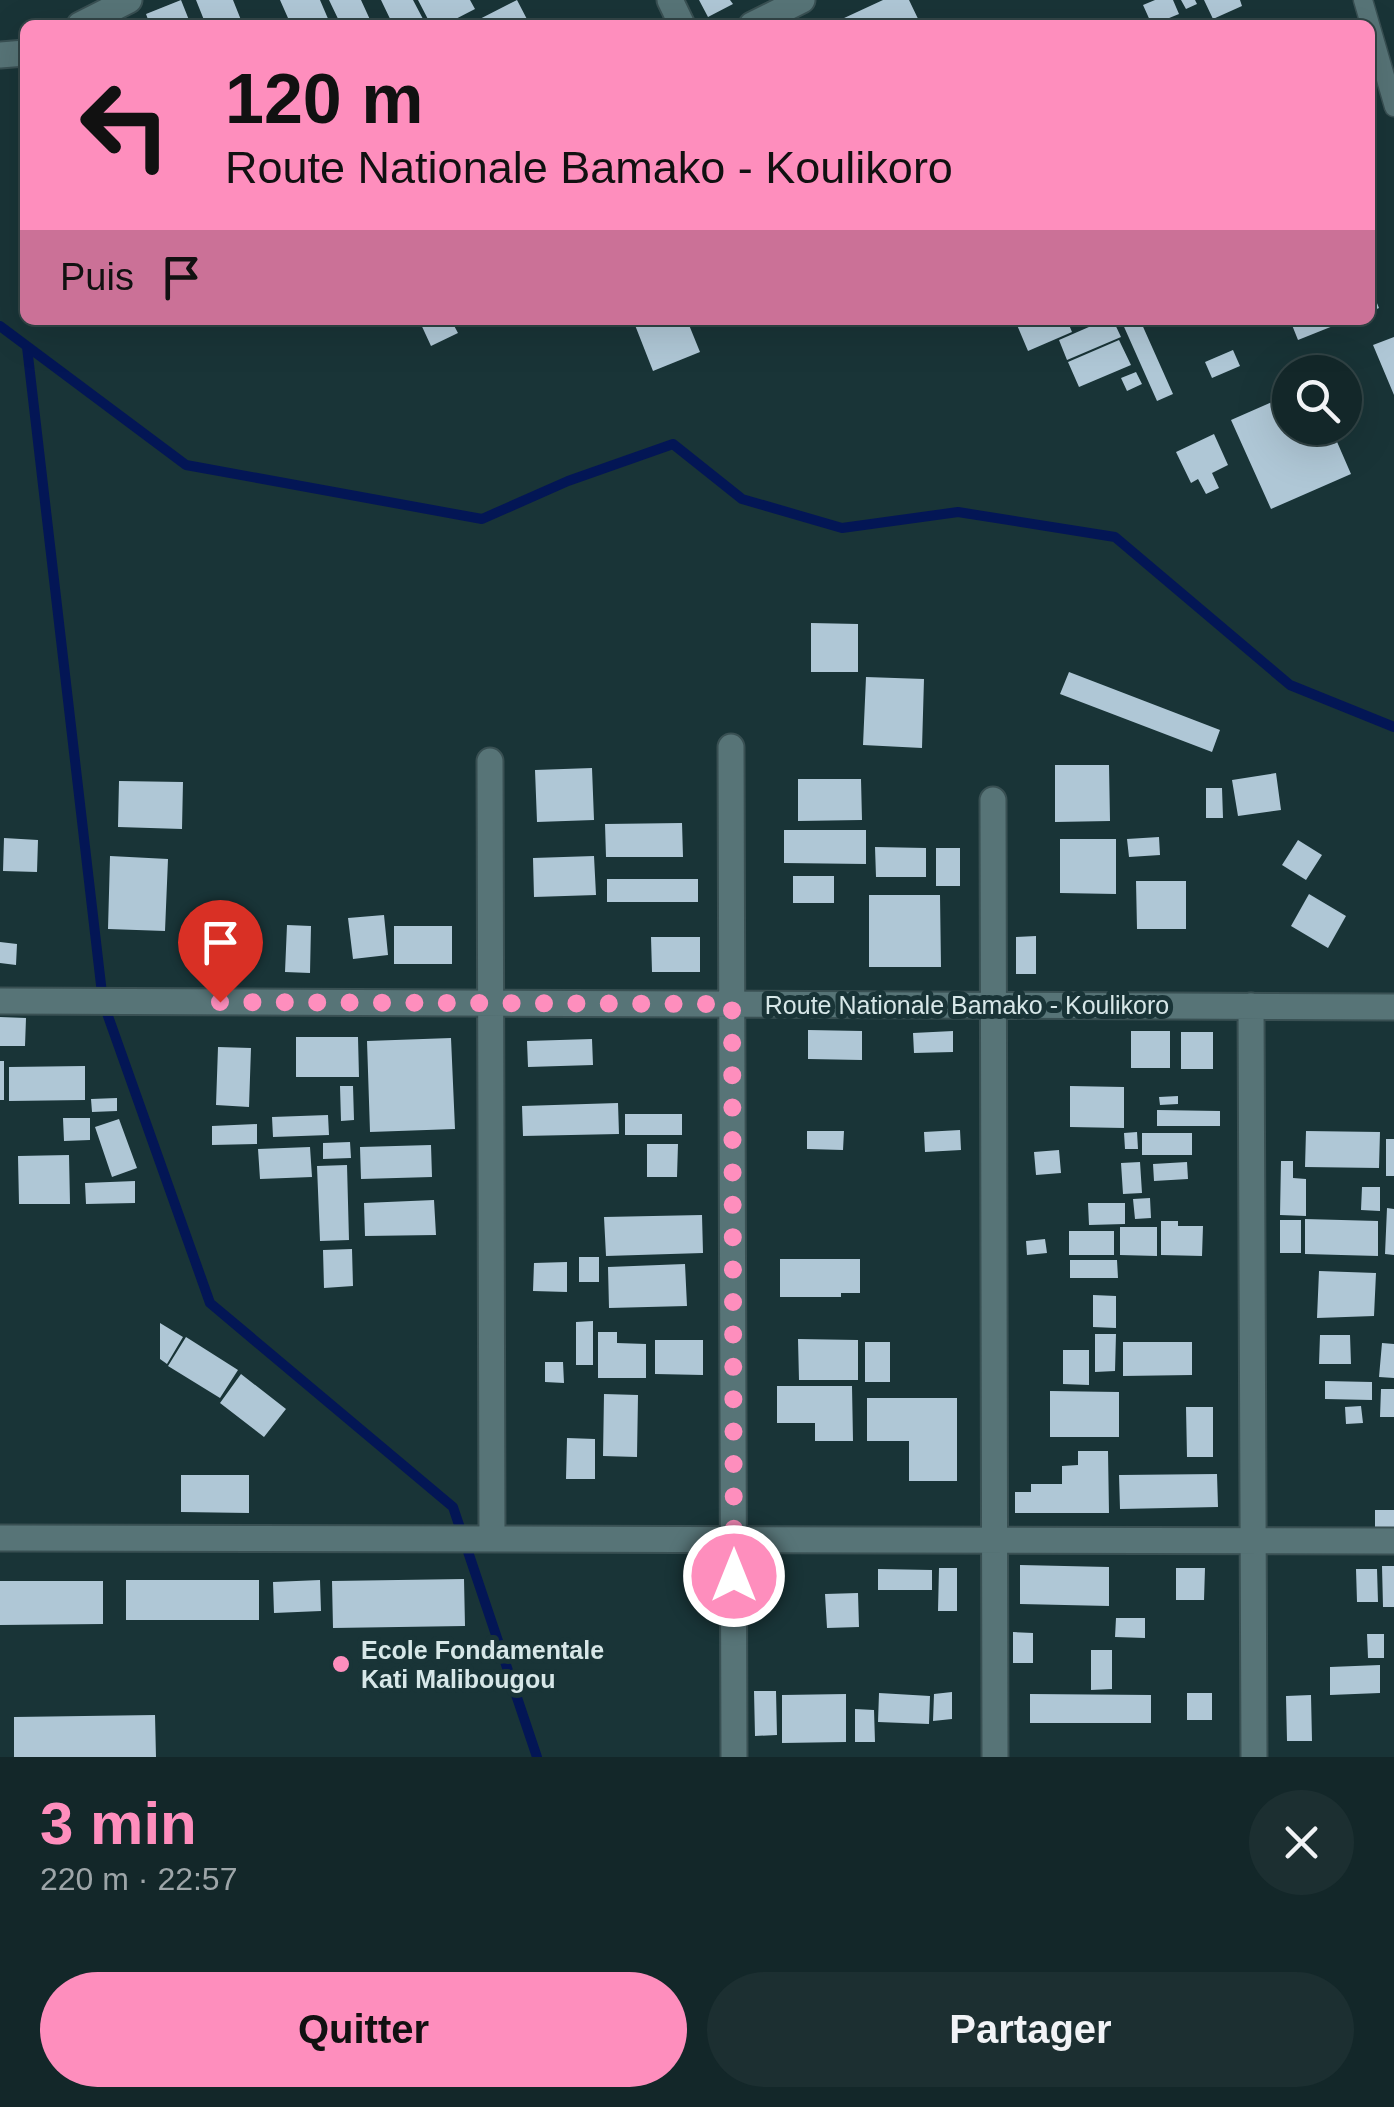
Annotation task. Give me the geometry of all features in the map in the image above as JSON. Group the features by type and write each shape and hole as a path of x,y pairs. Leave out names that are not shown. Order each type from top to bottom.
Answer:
{"street":[{"path":"90,20 129,0"},
{"path":"762,20 802,0"},
{"path":"731,747 734,1757"},
{"path":"490,761 492,1539"},
{"path":"992,800 995,1757"},
{"name":"Route Nationale Bamako - Koulikoro","path":"0,1001 1394,1007"},
{"path":"1251,1006 1254,1757"},
{"path":"0,1538 1394,1542"}],"lane":[{"path":"1375,41 1394,107"}],"building":[{"path":"181,0 189,20 148,20 146,14"},
{"path":"196,0 233,0 241,20 204,20"},
{"path":"280,0 320,0 329,20 283,20 288,18"},
{"path":"329,0 361,0 370,20 339,20"},
{"path":"381,0 413,0 423,19 421,20 391,20"},
{"path":"418,0 470,0 475,9 454,20 428,20"},
{"path":"517,0 527,20 478,20"},
{"path":"699,0 730,0 733,4 708,17"},
{"path":"883,0 909,0 919,20 840,20"},
{"path":"1173,0 1179,14 1150,20 1143,5"},
{"path":"1181,0 1195,0 1197,4 1186,9"},
{"path":"1204,0 1240,0 1242,6 1213,19"},
{"path":"421,325 454,325 458,333 431,346"},
{"path":"635,325 689,325 700,352 653,371"},
{"path":"1017,325 1069,325 1072,332 1028,351"},
{"path":"1094,325 1115,325 1121,337 1067,360 1059,340"},
{"path":"1123,325 1142,325 1173,394 1157,401"},
{"path":"1292,325 1336,325 1298,340"},
{"path":"1394,337 1394,395 1373,345"},
{"path":"1119,340 1131,365 1079,387 1068,362"},
{"path":"1233,350 1240,366 1212,378 1205,362"},
{"path":"1136,372 1142,384 1127,391 1121,378"},
{"path":"1272,402 1272,445 1338,445 1351,474 1271,509 1231,420"},
{"path":"1214,434 1228,465 1212,473 1219,488 1206,494 1198,479 1191,483 1176,452"},
{"path":"811,623 858,624 858,672 811,672"},
{"path":"1069,672 1220,730 1212,752 1060,694"},
{"path":"866,677 924,679 922,748 863,745"},
{"path":"1055,765 1109,765 1110,821 1055,822"},
{"path":"592,768 594,820 537,822 535,770"},
{"path":"1276,773 1281,810 1238,816 1232,780"},
{"path":"798,779 861,779 862,820 798,821"},
{"path":"119,781 183,782 182,829 118,827"},
{"path":"1206,788 1222,788 1223,818 1206,818"},
{"path":"682,823 683,857 606,857 605,824"},
{"path":"784,830 866,830 866,864 784,863"},
{"path":"1159,837 1160,855 1129,857 1127,839"},
{"path":"4,838 38,840 37,872 3,871"},
{"path":"1060,839 1116,839 1116,894 1060,893"},
{"path":"1298,840 1322,855 1306,880 1282,865"},
{"path":"875,847 926,848 926,877 876,877"},
{"path":"936,848 960,848 960,886 936,886"},
{"path":"110,856 168,859 165,931 108,929"},
{"path":"594,856 596,895 534,897 533,858"},
{"path":"793,876 834,876 834,903 793,903"},
{"path":"607,879 698,879 698,902 607,902"},
{"path":"1136,881 1186,881 1186,929 1137,929"},
{"path":"1309,894 1346,916 1328,948 1291,926"},
{"path":"869,895 940,895 941,967 869,967"},
{"path":"384,915 388,955 353,959 348,918"},
{"path":"287,925 311,926 310,973 285,972"},
{"path":"394,926 452,926 452,964 394,964"},
{"path":"1036,936 1036,974 1016,974 1016,937"},
{"path":"651,937 700,937 700,972 652,972"},
{"path":"0,942 17,944 16,965 0,963"},
{"path":"0,1017 26,1018 25,1046 0,1046"},
{"path":"808,1030 862,1031 862,1060 808,1059"},
{"path":"953,1031 953,1052 914,1053 913,1033"},
{"path":"1131,1031 1170,1031 1170,1068 1131,1068"},
{"path":"1181,1032 1213,1032 1213,1069 1181,1069"},
{"path":"296,1037 358,1037 359,1077 296,1077"},
{"path":"451,1038 455,1129 370,1132 367,1041"},
{"path":"592,1039 593,1065 528,1067 527,1041"},
{"path":"218,1047 251,1048 249,1107 216,1105"},
{"path":"0,1061 4,1061 4,1100 0,1100"},
{"path":"85,1066 85,1100 9,1101 9,1067"},
{"path":"340,1086 353,1086 354,1120 341,1121"},
{"path":"1070,1086 1124,1087 1124,1128 1070,1127"},
{"path":"1178,1096 1178,1104 1160,1105 1159,1097"},
{"path":"117,1098 117,1111 92,1112 91,1099"},
{"path":"618,1103 619,1134 523,1136 522,1106"},
{"path":"1157,1110 1220,1111 1220,1126 1157,1126"},
{"path":"625,1114 682,1114 682,1135 625,1135"},
{"path":"328,1115 329,1135 273,1137 272,1117"},
{"path":"63,1118 90,1118 90,1140 64,1141"},
{"path":"119,1119 137,1168 112,1177 95,1127"},
{"path":"257,1124 257,1144 212,1145 212,1126"},
{"path":"960,1130 961,1150 925,1152 924,1132"},
{"path":"807,1131 844,1131 843,1150 807,1149"},
{"path":"1306,1131 1380,1132 1379,1168 1305,1167"},
{"path":"1137,1132 1138,1149 1125,1149 1124,1133"},
{"path":"1142,1133 1192,1133 1192,1155 1142,1155"},
{"path":"1386,1139 1394,1139 1394,1176 1386,1176"},
{"path":"350,1142 351,1158 323,1159 323,1143"},
{"path":"647,1144 678,1144 677,1177 647,1177"},
{"path":"431,1145 432,1177 361,1179 360,1147"},
{"path":"310,1147 312,1177 260,1179 258,1149"},
{"path":"1059,1150 1061,1173 1036,1175 1034,1152"},
{"path":"69,1155 70,1204 19,1204 18,1156"},
{"path":"1281,1161 1293,1161 1293,1178 1306,1179 1306,1216 1280,1215"},
{"path":"1140,1162 1142,1193 1123,1194 1121,1163"},
{"path":"1187,1162 1188,1179 1154,1181 1153,1164"},
{"path":"347,1165 349,1240 320,1241 317,1166"},
{"path":"135,1181 135,1203 86,1204 85,1183"},
{"path":"1362,1187 1380,1187 1380,1211 1361,1210"},
{"path":"1150,1198 1151,1218 1135,1219 1133,1199"},
{"path":"434,1200 436,1235 365,1236 364,1203"},
{"path":"1088,1203 1125,1203 1125,1224 1089,1225"},
{"path":"1387,1208 1394,1209 1394,1255 1385,1254"},
{"path":"702,1215 703,1253 606,1256 604,1217"},
{"path":"1305,1219 1378,1221 1378,1256 1305,1254"},
{"path":"1280,1220 1301,1220 1301,1253 1280,1253"},
{"path":"1161,1221 1203,1226 1202,1256 1161,1255"},
{"path":"1120,1227 1157,1227 1157,1256 1120,1255"},
{"path":"1069,1231 1114,1231 1114,1255 1069,1255"},
{"path":"1045,1239 1047,1253 1027,1255 1026,1241"},
{"path":"352,1249 353,1286 324,1288 323,1250"},
{"path":"579,1257 599,1257 599,1282 579,1282"},
{"path":"780,1259 860,1259 860,1293 841,1293 841,1297 780,1297"},
{"path":"1070,1260 1117,1260 1118,1278 1070,1278"},
{"path":"567,1262 567,1292 533,1291 534,1263"},
{"path":"685,1264 687,1306 609,1308 608,1267"},
{"path":"1319,1271 1376,1273 1374,1316 1317,1318"},
{"path":"1093,1295 1116,1296 1116,1328 1093,1327"},
{"path":"593,1321 593,1365 576,1365 576,1322"},
{"path":"160,1323 183,1337 167,1364 160,1359"},
{"path":"598,1332 617,1332 617,1343 646,1344 646,1378 598,1378"},
{"path":"1095,1334 1116,1334 1115,1371 1095,1372"},
{"path":"1320,1335 1350,1335 1351,1364 1319,1364"},
{"path":"186,1337 238,1370 220,1398 168,1366"},
{"path":"798,1339 858,1340 858,1380 799,1380"},
{"path":"655,1340 703,1340 703,1375 655,1374"},
{"path":"865,1342 890,1342 890,1382 865,1382"},
{"path":"1123,1342 1192,1342 1192,1375 1123,1376"},
{"path":"1382,1343 1394,1344 1394,1378 1379,1377"},
{"path":"1063,1350 1089,1350 1089,1385 1063,1384"},
{"path":"545,1362 563,1362 564,1383 545,1382"},
{"path":"241,1374 286,1409 264,1437 220,1403"},
{"path":"1325,1381 1372,1382 1372,1400 1325,1399"},
{"path":"777,1386 852,1386 853,1441 815,1441 815,1423 777,1423"},
{"path":"1381,1389 1394,1389 1394,1417 1380,1417"},
{"path":"1050,1391 1119,1392 1119,1437 1050,1437"},
{"path":"604,1394 638,1395 637,1457 603,1456"},
{"path":"867,1398 957,1398 957,1481 909,1481 909,1441 867,1441"},
{"path":"1361,1406 1363,1423 1346,1424 1345,1407"},
{"path":"1186,1407 1213,1407 1213,1457 1187,1457"},
{"path":"567,1438 595,1439 595,1479 566,1479"},
{"path":"1078,1451 1108,1451 1109,1513 1015,1513 1015,1492 1031,1492 1031,1484 1062,1484 1062,1466 1078,1465"},
{"path":"1217,1474 1218,1507 1120,1509 1119,1475"},
{"path":"181,1475 249,1475 249,1513 181,1512"},
{"path":"1375,1510 1394,1510 1394,1532 1375,1532"},
{"path":"1020,1565 1109,1567 1109,1606 1020,1604"},
{"path":"1382,1566 1394,1566 1394,1607 1383,1607"},
{"path":"939,1568 957,1568 957,1611 938,1611"},
{"path":"1176,1568 1205,1568 1204,1600 1176,1600"},
{"path":"878,1569 932,1570 932,1590 878,1590"},
{"path":"1356,1569 1377,1569 1378,1602 1357,1602"},
{"path":"464,1579 465,1626 333,1628 332,1581"},
{"path":"126,1580 259,1580 259,1620 126,1620"},
{"path":"320,1580 321,1611 274,1613 273,1582"},
{"path":"0,1581 103,1581 103,1624 0,1625"},
{"path":"858,1593 859,1627 827,1628 825,1594"},
{"path":"1116,1618 1145,1618 1145,1638 1115,1637"},
{"path":"1013,1632 1033,1633 1033,1663 1013,1663"},
{"path":"1367,1634 1384,1634 1384,1658 1368,1658"},
{"path":"1091,1650 1112,1650 1112,1689 1091,1690"},
{"path":"1380,1665 1380,1693 1330,1695 1330,1667"},
{"path":"754,1691 776,1691 777,1735 755,1736"},
{"path":"952,1692 952,1719 933,1721 934,1694"},
{"path":"879,1693 930,1696 929,1724 878,1722"},
{"path":"1187,1693 1212,1693 1212,1720 1187,1720"},
{"path":"846,1694 846,1742 782,1743 782,1695"},
{"path":"1030,1694 1151,1695 1151,1723 1030,1723"},
{"path":"1311,1695 1312,1741 1287,1741 1286,1696"},
{"path":"855,1709 874,1710 875,1742 855,1742"},
{"path":"155,1715 156,1757 14,1757 14,1717"}],"waterway":[{"path":"0,326 186,465 482,519 568,481 673,444 742,499 842,528 958,512 1115,537 1290,685 1394,727"},
{"path":"27,347 103,1002 210,1303 453,1507 537,1757"}],"place":[{"name":"Ecole Fondamentale Kati Malibougou","path":"341,1664"}],"route":[{"path":"220,1002 732,1004 734,1576"}]}
